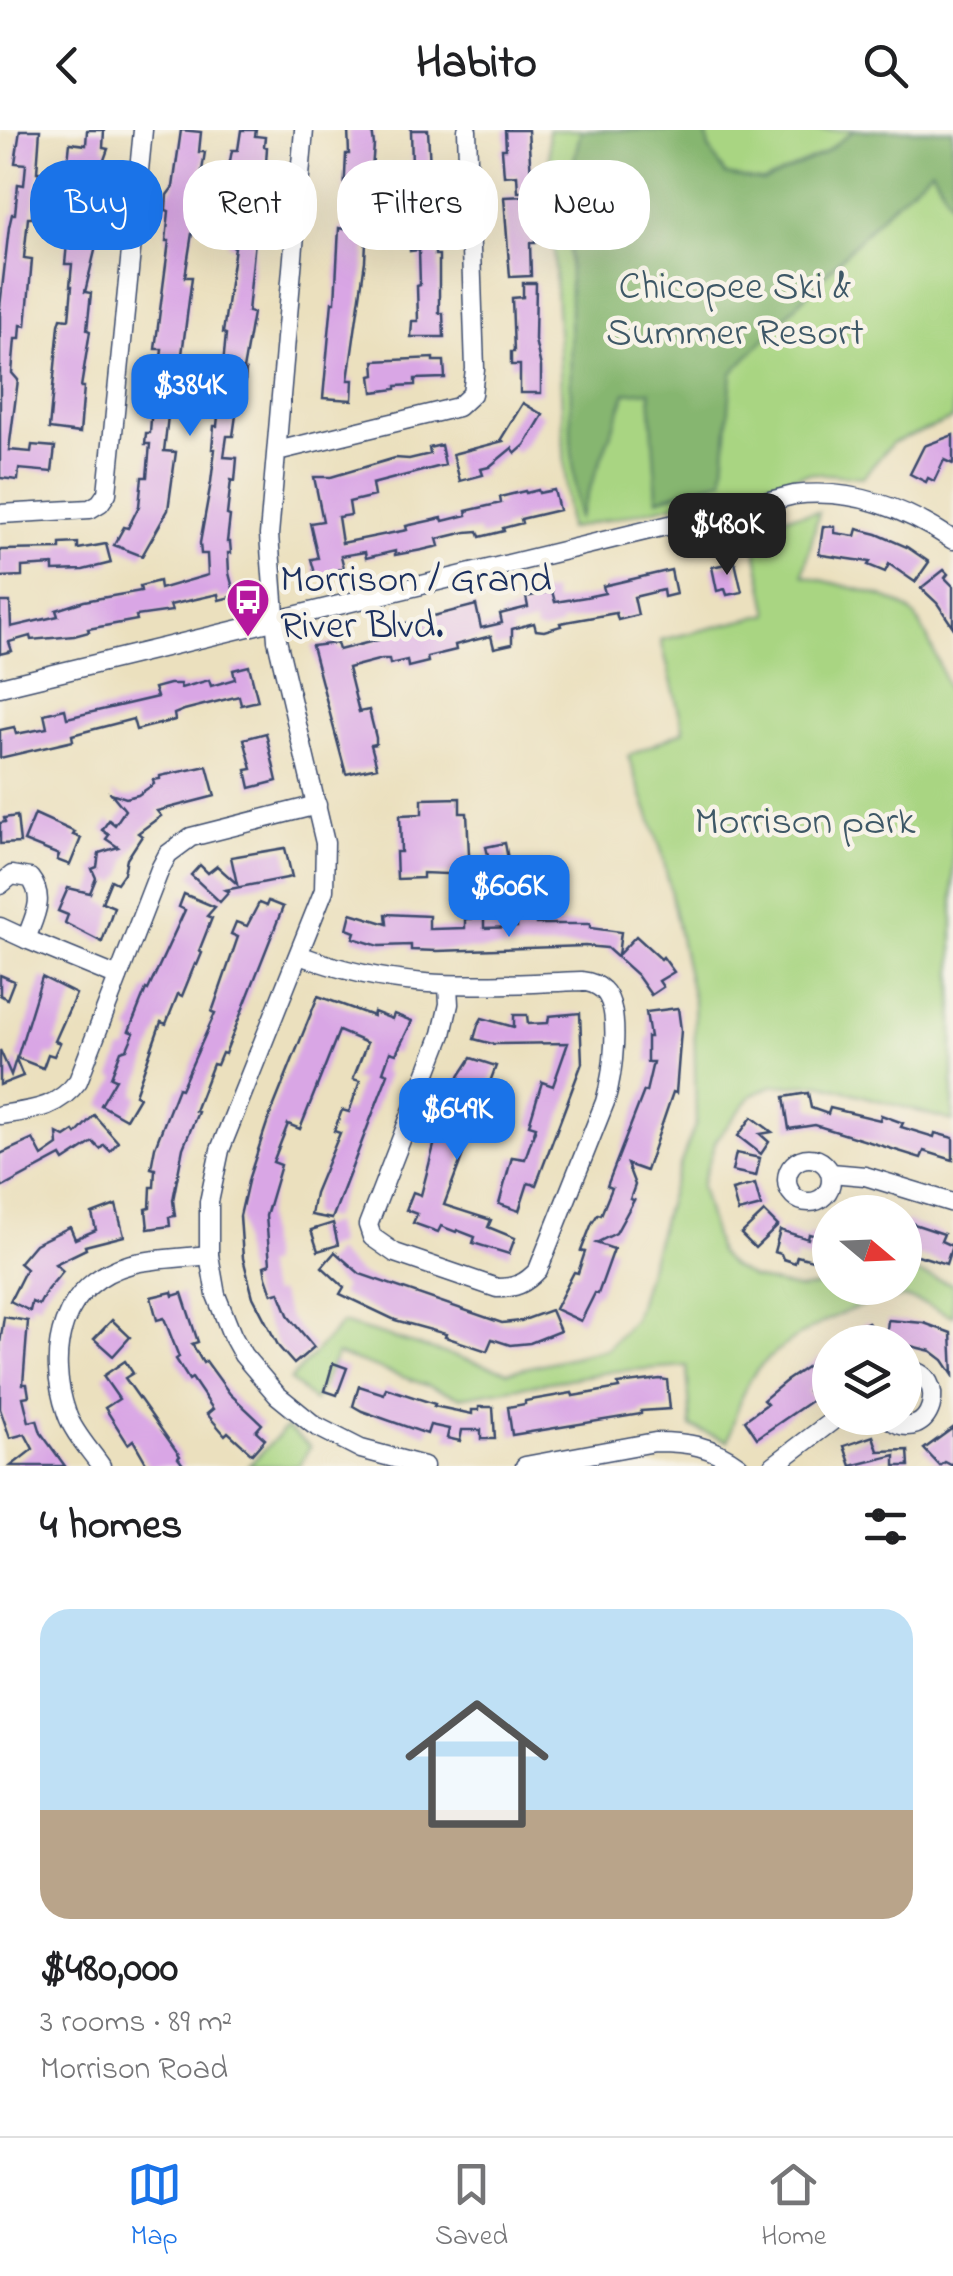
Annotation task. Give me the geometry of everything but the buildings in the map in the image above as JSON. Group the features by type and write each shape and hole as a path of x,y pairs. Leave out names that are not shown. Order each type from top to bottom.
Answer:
{"street":[{"path":"0,514 90,509 106,493 143,130"},
{"path":"304,130 269,535 275,620 325,843 324,890 220,1150 209,1202 208,1255 216,1295 232,1335 277,1395 314,1424 379,1461 424,1466"},
{"path":"277,451 458,407 472,394 475,369 466,130"},
{"path":"0,687 794,494 836,494 876,502 904,512 953,540"},
{"path":"0,1115 49,1107 68,1094 78,1081 160,869 178,844 192,836 317,805"},
{"path":"0,885 12,876 30,878 38,888 40,900 26,939"},
{"path":"0,927 118,976"},
{"path":"300,956 350,974 386,981 448,986 581,981 602,988 612,1012 612,1078 605,1102 538,1270 527,1282 513,1288 497,1288 395,1253 372,1237 368,1225 442,1034 449,1004 448,986"},
{"path":"831,1173 865,1176 953,1204"},
{"path":"100,1466 67,1418 56,1365 57,1344 65,1322 85,1290 105,1275 131,1264 208,1255"},
{"path":"922,1375 928,1377 936,1398 933,1411 922,1421"},
{"path":"774,1466 814,1435"},
{"path":"525,1466 655,1442 711,1448 739,1466"}],"green space":[{"name":"Chicopee Ski & Summer Resort","path":"548,130 953,130 953,419 892,443 863,477 810,473 568,529 554,250 650,250 650,160 550,160"},
{"path":"581,130 706,130 709,148 726,175 764,182 823,154 854,130 953,130 953,207 932,169 885,212 732,373 723,480 657,499 650,391 626,393 578,520 571,442 570,250 650,250 650,160 574,160"},
{"name":"Morrison park","path":"819,512 803,575 891,600 912,613 930,644 953,705 953,1121 821,1084 771,1086 752,1095 716,1140 701,1186 718,1252 731,1266 753,1278 800,1289 812,1287 812,1305 864,1305 812,1325 757,1370 746,1386 728,1441 691,1427 687,1366 615,1371 460,1397 337,1354 314,1401 290,1380 342,1323 508,1372 607,1349 634,1319 674,1181 696,1123 694,1004 662,852 628,756 684,731 661,640 769,614 750,520"},
{"name":"Morrison park","path":"922,1275 953,1284 953,1316 922,1302"},
{"path":"286,1428 310,1446 299,1466 248,1466"}],"place":[{"name":"Morrison / Grand River Blvd.","path":"248,638"}]}
